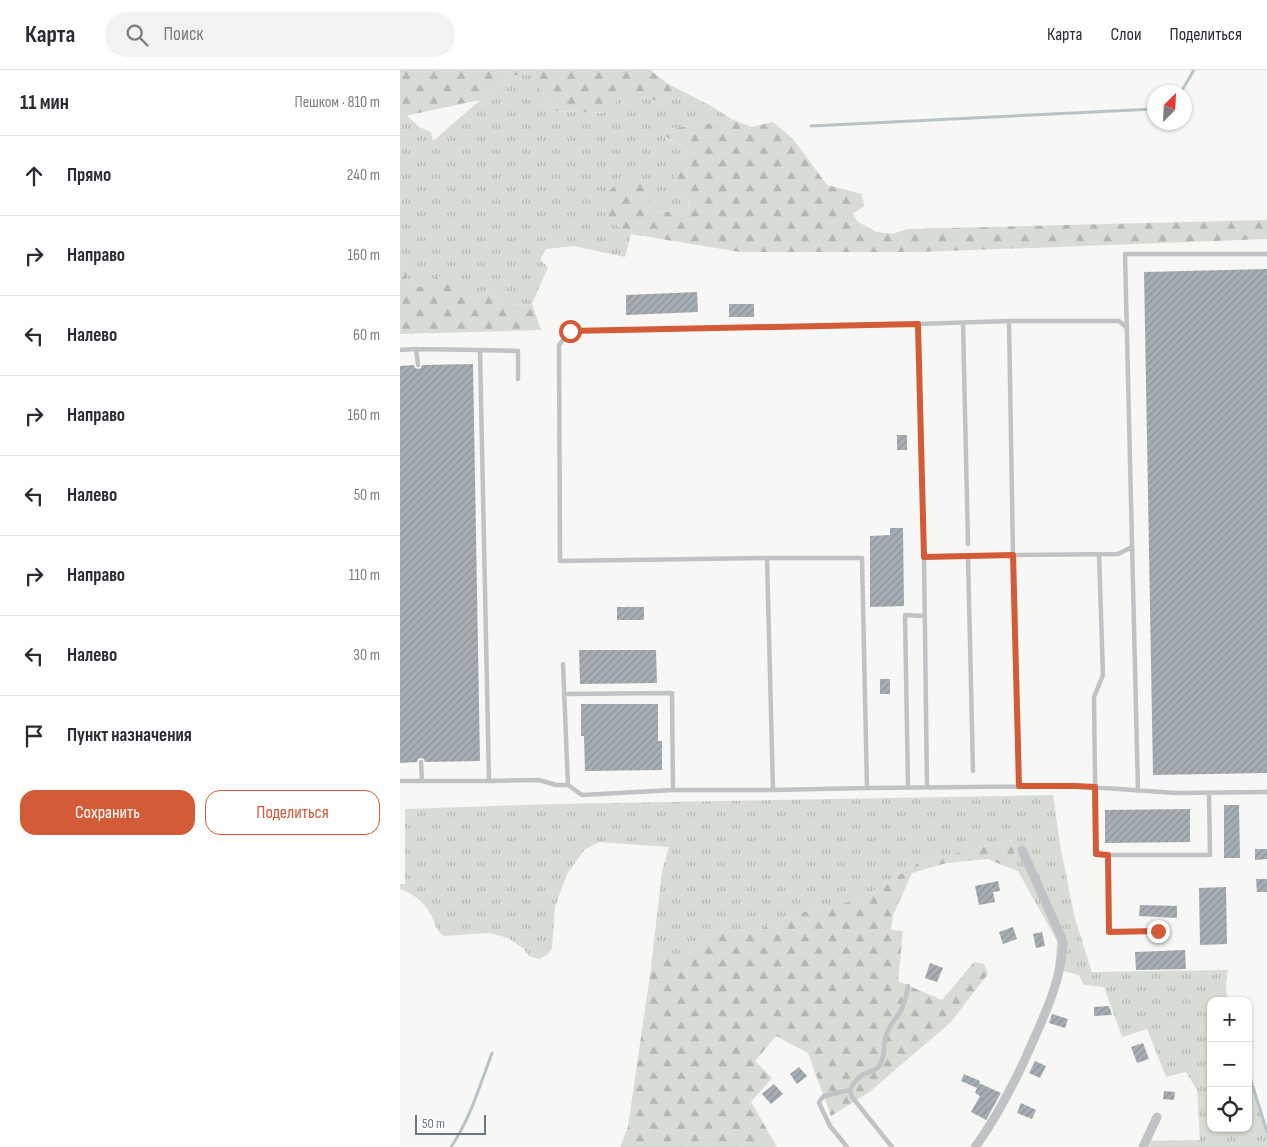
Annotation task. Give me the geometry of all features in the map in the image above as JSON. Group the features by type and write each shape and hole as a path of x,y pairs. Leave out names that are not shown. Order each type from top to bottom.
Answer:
{"street":[{"path":"975,1147 1011,1089 1045,1015 1059,974 1063,953 1063,941 1022,850"},
{"path":"1144,1147 1158,1117"}],"lane":[{"path":"1138,791 1125,254 1267,254"},
{"path":"867,788 862,558 560,561 559,345 570,331 1009,321 1119,321 1127,328"},
{"path":"1009,321 1019,786"},
{"path":"963,323 968,544"},
{"path":"918,324 928,787"},
{"path":"400,350 518,350 518,379"},
{"path":"416,350 418,365"},
{"path":"480,350 489,781"},
{"path":"924,557 1118,554 1132,546"},
{"path":"1099,554 1103,675 1094,697 1096,854 1210,855 1209,793"},
{"path":"968,556 974,771"},
{"path":"767,558 773,790"},
{"path":"908,787 905,615 924,616"},
{"path":"563,664 568,785"},
{"path":"564,694 672,693 673,790"},
{"path":"421,762 422,781"},
{"path":"400,781 540,780 556,785 568,785 582,795 673,790 1019,786 1075,786 1176,793 1267,792"},
{"path":"1108,855 1109,932 1158,931"},
{"path":"892,1147 852,1097 850,1090 853,1083 866,1073 878,1068 881,1064 884,1054 885,1036 905,1003 908,986"},
{"path":"847,1147 830,1126 820,1103 824,1096 850,1090"}],"green space":[{"path":"400,70 650,70 668,84 684,92 683,97 662,102 639,96 622,96 605,113 553,111 532,75 509,75 480,100 400,117"},
{"path":"509,75 532,75 553,111 604,113 622,96 639,96 662,102 683,97 684,92 733,120 668,129 665,137 687,150 678,166 690,207 677,212 654,211 641,182 609,220 631,234 625,257 574,246 546,249 540,260 548,267 532,304 506,305 492,293 471,298 426,285 414,288 406,278 407,265 400,260 400,117 406,115 419,127 431,132 433,141"},
{"path":"733,120 752,127 773,122 793,139 827,185 862,194 864,206 853,214 858,222 877,232 893,234 907,229 1267,220 1267,239 919,252 740,252 631,234 609,220 603,196 617,184 641,182 654,211 677,212 690,207 687,196 674,184 678,166 687,150 665,136 668,129"},
{"path":"400,260 407,265 406,278 414,288 426,285 438,276 465,283 471,298 492,293 506,305 532,304 541,330 400,334"},
{"path":"1053,795 1060,844 1075,919 1092,972 1228,970 1227,997 1207,997 1207,1132 1252,1132 1252,1084 1267,1132 1267,1147 1140,1147 1142,1141 1200,1140 1197,1090 1186,1072 1166,1077 1147,1029 1122,1037 1104,987 1084,985 1079,975 1055,969 1057,941 1018,871 1011,840 920,862 867,895 839,905 795,914 750,934 722,924 688,955 665,955 651,968 662,871 669,847 600,842 585,849 567,874 555,907 552,948 547,955 539,959 529,956 523,948 508,938 490,933 444,936 437,929 433,918 422,903 414,896 400,889 400,884 405,884 405,809 557,804"},
{"path":"1011,840 1018,871 987,859 947,863 912,873 893,915 891,930 903,931 898,981 942,1000 974,962 984,964 988,974 950,1023 868,1093 831,1116 808,1053 776,1036 755,1061 772,1078 751,1102 777,1147 620,1147 628,1127 651,968 665,955 688,955 722,924 750,934 795,914 839,905 867,895 920,862"}],"building":[{"path":"1267,269 1267,773 1153,775 1144,272"},
{"path":"697,292 698,312 626,315 626,295"},
{"path":"729,304 754,304 754,317 729,317"},
{"path":"473,364 480,761 425,762 421,758 417,762 400,763 400,366 414,365 418,369 422,365"},
{"path":"897,435 907,435 907,450 897,450"},
{"path":"890,528 903,528 904,606 870,607 870,536 890,535"},
{"path":"617,607 644,607 644,620 617,620"},
{"path":"579,650 656,650 657,683 580,684"},
{"path":"880,679 890,679 890,694 880,694"},
{"path":"581,704 658,704 658,741 662,741 662,770 585,771 584,736 581,736"},
{"path":"1224,805 1239,805 1240,858 1224,858"},
{"path":"1190,809 1190,842 1105,843 1105,810"},
{"path":"1255,849 1267,849 1267,859 1255,860"},
{"path":"1256,879 1267,879 1267,892 1257,892"},
{"path":"998,881 1000,891 993,892 995,902 979,905 975,886"},
{"path":"1226,887 1227,944 1200,945 1199,888"},
{"path":"1140,905 1177,906 1177,918 1139,916"},
{"path":"1013,927 1017,939 1003,944 999,932"},
{"path":"1042,932 1045,946 1036,948 1033,934"},
{"path":"1185,950 1186,969 1136,970 1135,952"},
{"path":"930,963 943,968 937,982 925,978"},
{"path":"1109,1006 1112,1015 1094,1016 1094,1007"},
{"path":"1052,1014 1068,1019 1065,1028 1049,1023"},
{"path":"1143,1043 1149,1059 1137,1063 1131,1047"},
{"path":"1035,1061 1046,1066 1040,1078 1029,1073"},
{"path":"799,1067 807,1076 797,1084 790,1074"},
{"path":"964,1074 980,1081 977,1088 961,1081"},
{"path":"979,1083 1001,1093 986,1120 971,1112 980,1096 975,1093"},
{"path":"774,1084 783,1094 771,1104 762,1094"},
{"path":"1164,1091 1175,1092 1174,1100 1163,1099"},
{"path":"1021,1103 1036,1110 1032,1119 1017,1113"}],"waterway":[{"path":"1185,85 1194,70"},
{"path":"811,126 1147,109"},
{"path":"451,1147 469,1113 492,1053"},
{"path":"1252,1084 1267,1132"}],"route":[{"path":"570,331 918,324 924,557 1013,555 1019,786 1095,787 1096,854 1108,855 1109,932 1158,931"}]}
